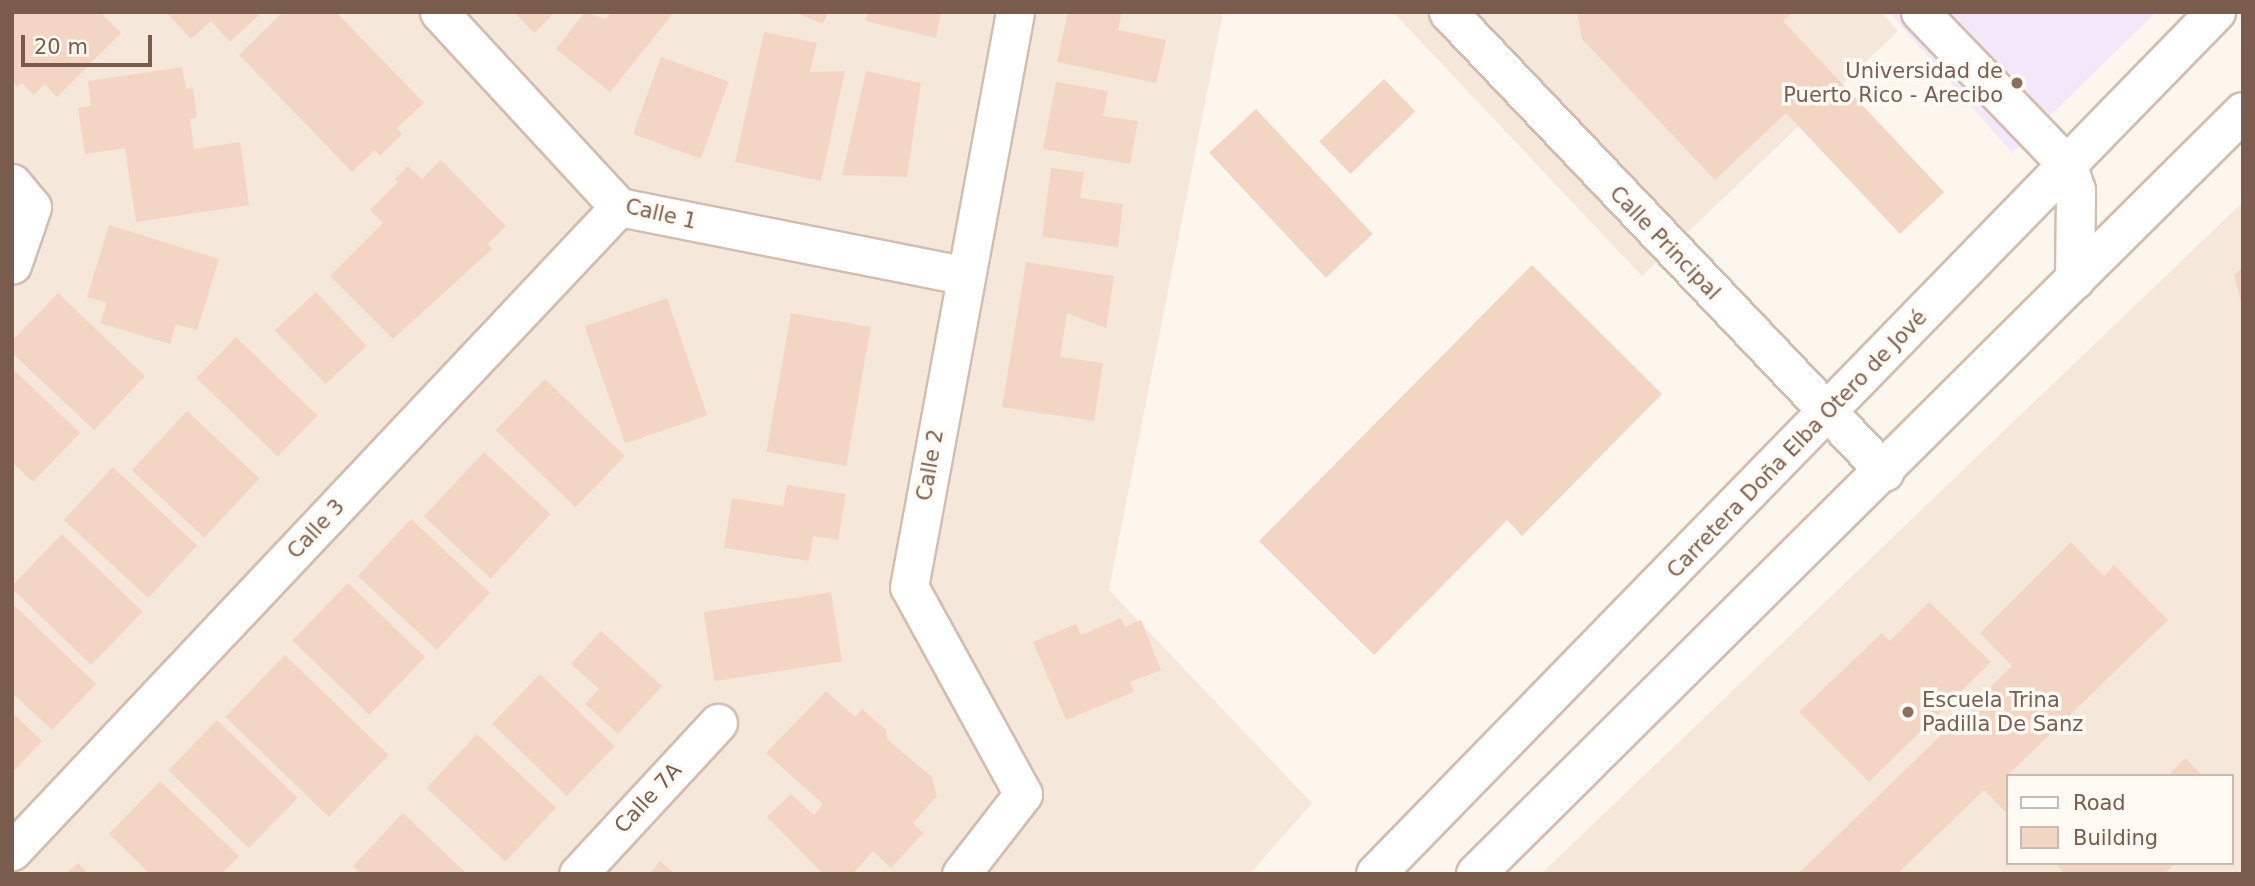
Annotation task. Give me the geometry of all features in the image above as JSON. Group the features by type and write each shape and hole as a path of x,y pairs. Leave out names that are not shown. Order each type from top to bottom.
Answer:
{"street":[{"name":"Calle 1","path":"439,12 619,207 962,275"},
{"name":"Calle 2","path":"961,874 1023,794 909,587 962,275 1015,12"},
{"name":"Calle Principal","path":"1448,12 1885,472"},
{"path":"1920,12 2068,166 2076,190 2076,281"},
{"name":"Carretera Doña Elba Otero de Jové","path":"1376,874 1828,414 2216,12"},
{"path":"1476,874 1885,472 2243,111"},
{"path":"12,183 32,207 12,265"},
{"name":"Calle 3","path":"12,851 619,207"},
{"name":"Calle 7A","path":"578,874 718,723"}],"shaded area":[{"path":"12,12 1223,12 1109,590 1312,803 1250,874 12,874"},
{"path":"1393,12 1881,12 1898,31 1642,276"},
{"name":"Universidad de Puerto Rico - Arecibo","path":"1889,12 2156,12 2012,153"},
{"path":"2243,202 2243,874 1541,874"}],"building":[{"path":"12,12 100,12 121,33 57,97 45,84 34,95 22,83 17,87 12,82"},
{"path":"166,12 262,12 230,42 211,21 191,39"},
{"path":"283,12 336,12 424,103 397,128 402,134 380,156 375,150 352,172 239,55"},
{"path":"514,12 555,12 534,33"},
{"path":"585,12 606,19 611,12 674,12 610,92 556,49"},
{"path":"794,12 828,12 823,24"},
{"path":"868,12 941,12 936,38 866,21"},
{"path":"1068,12 1122,12 1118,30 1166,40 1156,83 1057,62"},
{"path":"1577,12 1793,12 1783,21 1944,192 1900,234 1786,113 1715,180 1582,39"},
{"path":"764,32 817,43 810,72 845,71 821,181 735,162"},
{"path":"661,57 729,82 701,159 633,134"},
{"path":"182,67 186,89 193,88 197,117 190,119 194,149 240,142 249,205 136,222 125,148 85,154 78,108 91,106 88,81"},
{"path":"866,71 921,83 907,177 842,175"},
{"path":"1384,79 1415,111 1351,174 1319,142"},
{"path":"1056,82 1108,91 1103,116 1138,121 1130,164 1043,149"},
{"path":"1256,109 1373,234 1326,278 1209,153"},
{"path":"441,160 506,226 488,244 492,249 393,339 330,276 383,223 370,210 398,182 395,179 408,166 422,179"},
{"path":"1051,168 1084,172 1080,198 1123,204 1118,247 1042,237"},
{"path":"109,225 219,259 197,330 176,324 170,344 100,323 107,303 87,297"},
{"path":"1026,262 1114,276 1106,328 1067,313 1060,357 1103,363 1094,421 1002,407"},
{"path":"1532,265 1662,394 1522,536 1507,520 1374,655 1259,541"},
{"path":"2243,267 2243,306 2242,306 2234,275"},
{"path":"316,292 366,346 326,384 275,330"},
{"path":"58,293 145,376 94,430 12,353 12,341"},
{"path":"667,298 707,415 625,444 585,326"},
{"path":"791,313 871,327 846,466 767,452"},
{"path":"236,337 317,415 278,456 196,378"},
{"path":"12,368 80,433 33,482 12,462"},
{"path":"545,379 625,456 576,507 496,430"},
{"path":"187,411 259,479 204,538 132,470"},
{"path":"484,452 551,514 491,578 424,516"},
{"path":"113,467 197,545 148,598 64,520"},
{"path":"787,485 846,494 838,540 813,536 809,561 724,548 732,498 783,506"},
{"path":"411,519 490,593 437,650 358,576"},
{"path":"62,534 143,612 91,665 12,589"},
{"path":"2071,542 2104,576 2114,565 2168,620 2007,774 2007,814 1984,790 1897,874 1798,874 2012,666 1980,633"},
{"path":"348,583 425,657 369,715 292,641"},
{"path":"831,592 842,661 715,681 704,612"},
{"path":"1929,602 1991,662 1869,782 1799,712 1882,633 1890,641"},
{"path":"12,603 96,684 52,730 12,693"},
{"path":"1121,618 1125,627 1141,620 1161,670 1130,682 1134,692 1066,720 1033,642 1076,624 1081,635"},
{"path":"601,631 662,686 618,734 585,704 599,689 571,664"},
{"path":"285,655 389,755 329,817 225,717"},
{"path":"540,674 615,746 567,796 492,724"},
{"path":"826,691 855,717 862,709 886,730 887,739 932,777 937,796 913,823 923,833 891,868 873,851 853,874 823,874 767,817 791,794 814,815 823,804 766,753"},
{"path":"12,712 42,741 12,773"},
{"path":"217,720 298,798 249,848 168,770"},
{"path":"477,734 556,808 506,862 427,788"},
{"path":"2185,758 2201,774 2170,774"},
{"path":"160,781 239,856 221,874 150,874 109,834"},
{"path":"403,813 467,874 361,874 353,866"},
{"path":"660,861 675,874 650,874"},
{"path":"78,863 88,874 66,874"},
{"path":"2057,865 2173,865 2165,874 2065,874"}],"place":[{"name":"Universidad de Puerto Rico - Arecibo","path":"2017,83"},
{"name":"Escuela Trina Padilla De Sanz","path":"1908,712"}]}
